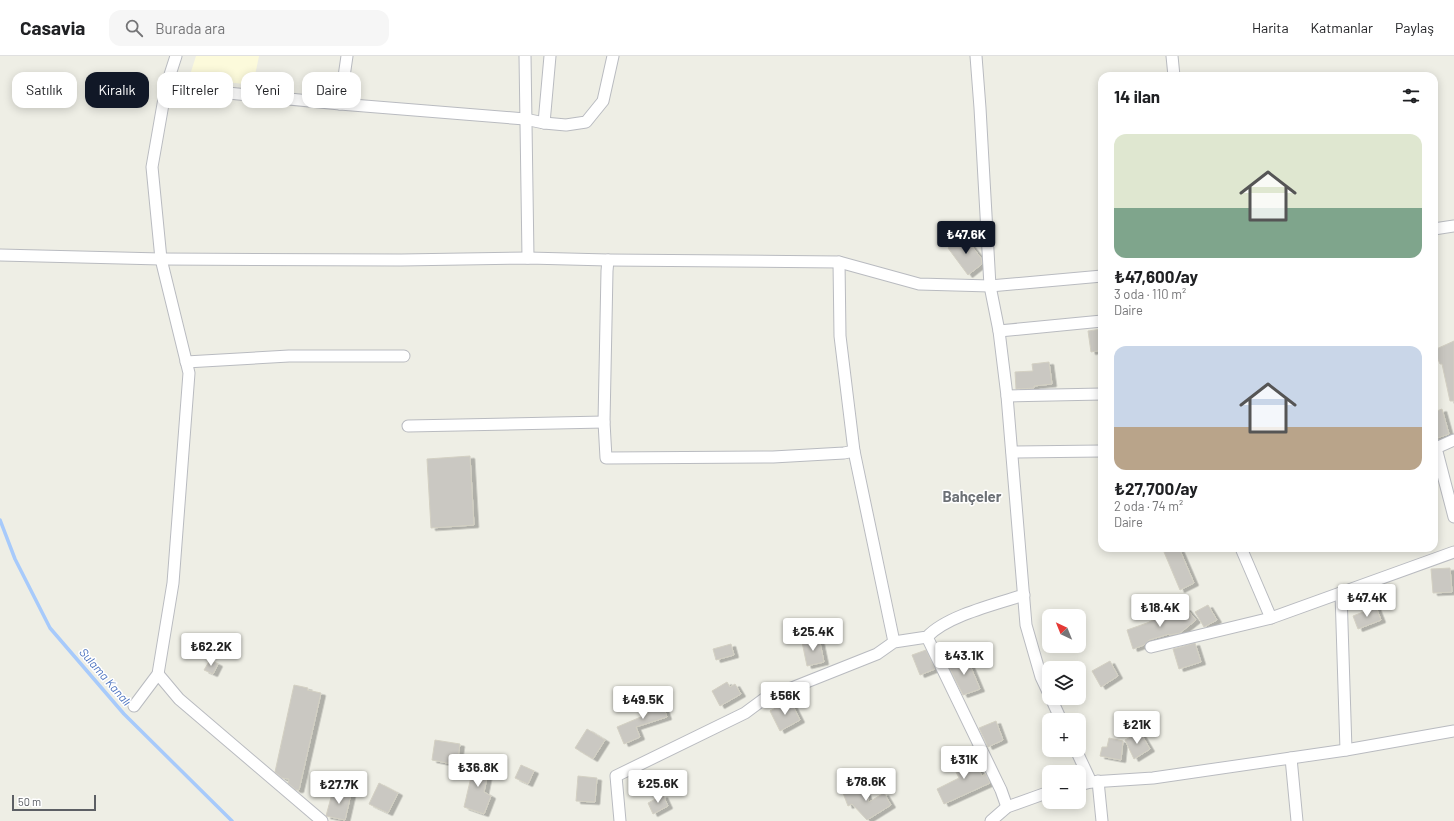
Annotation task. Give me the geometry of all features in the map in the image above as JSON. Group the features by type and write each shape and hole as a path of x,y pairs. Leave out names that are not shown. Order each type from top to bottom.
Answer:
{"street":[{"path":"171,72 176,56"},
{"path":"345,72 347,56"},
{"path":"525,56 528,258"},
{"path":"544,123 550,56"},
{"path":"361,106 525,119 544,123 566,125 586,122 603,101 613,56"},
{"path":"976,56 990,286 999,331 1007,396 1026,625 1042,679"},
{"path":"1172,56 1174,72"},
{"path":"233,94 302,101"},
{"path":"134,706 158,674 173,583 189,373 161,259 152,166 162,108"},
{"path":"1438,229 1454,226"},
{"path":"0,255 161,259 401,260 528,258 839,262 918,284 990,286 1098,276"},
{"path":"608,260 604,422 606,458 773,457 844,453 854,451"},
{"path":"839,262 840,336 854,451 894,642"},
{"path":"999,331 1098,321"},
{"path":"186,362 289,356 404,356"},
{"path":"1007,396 1098,394"},
{"path":"408,426 604,422"},
{"path":"1438,447 1454,440"},
{"path":"1012,452 1098,451"},
{"path":"1438,456 1454,517"},
{"path":"1243,552 1271,618"},
{"path":"1151,648 1271,618 1454,552"},
{"path":"1341,593 1346,750"},
{"path":"620,821 616,776 745,713 764,699 876,654 894,642 927,637 932,632 955,618 1024,595"},
{"path":"927,637 1001,790 1007,807"},
{"path":"158,674 179,699 322,821"},
{"path":"1086,784 1153,778 1346,750 1454,730"},
{"path":"1080,757 1095,782 1102,821"},
{"path":"1291,758 1297,821"},
{"path":"992,821 1007,807 1042,794"}],"shaded area":[{"path":"196,56 259,56 256,72 241,72 241,84 233,83 233,72 191,72"}],"building":[{"path":"963,235 981,258 982,264 968,275 948,248"},
{"path":"1098,330 1098,351 1091,352 1088,331"},
{"path":"1454,341 1454,401 1450,401 1442,364 1440,364 1438,359 1438,348"},
{"path":"1049,362 1052,384 1034,386 1034,388 1016,389 1015,372 1033,371 1032,364"},
{"path":"1442,409 1449,434 1438,438 1438,410"},
{"path":"470,456 474,525 431,528 427,459"},
{"path":"1164,552 1181,552 1194,583 1180,590"},
{"path":"1450,568 1452,592 1433,593 1431,569"},
{"path":"1208,605 1217,620 1204,627 1195,612"},
{"path":"1376,607 1381,620 1358,629 1353,616"},
{"path":"1186,608 1196,620 1180,633 1169,634 1149,640 1144,645 1133,649 1127,630 1168,613 1171,620"},
{"path":"819,638 824,662 807,666 802,642"},
{"path":"1195,643 1201,662 1179,669 1173,649"},
{"path":"731,644 734,655 716,660 713,649"},
{"path":"926,650 935,669 920,675 912,655"},
{"path":"967,658 980,689 963,695 948,665"},
{"path":"210,660 218,664 213,674 204,670"},
{"path":"1110,661 1118,676 1101,687 1092,671"},
{"path":"727,682 730,687 735,684 741,694 720,706 712,691"},
{"path":"294,685 321,693 299,790 296,790 288,783 289,779 282,778 275,772"},
{"path":"660,696 667,717 636,727 640,737 624,744 617,727 648,714 644,702"},
{"path":"790,700 800,720 780,731 770,711"},
{"path":"996,721 1003,740 988,747 979,728"},
{"path":"587,729 605,740 593,759 575,748"},
{"path":"1140,732 1150,749 1134,759 1125,740"},
{"path":"1109,738 1123,741 1121,760 1100,756 1102,747 1107,747"},
{"path":"435,740 460,744 457,765 432,760"},
{"path":"972,755 982,776 986,774 990,783 944,804 937,789 959,778 952,764"},
{"path":"475,760 490,763 484,792 491,796 484,814 464,807"},
{"path":"521,765 534,771 528,784 515,778"},
{"path":"578,776 597,778 595,802 576,801"},
{"path":"379,783 398,793 388,813 369,804"},
{"path":"863,785 869,802 884,793 891,805 867,820 852,804 848,806 843,793"},
{"path":"333,790 351,794 345,820 326,816"},
{"path":"663,795 668,806 653,814 648,803"}],"waterway":[{"name":"Sulama Kanalı","path":"0,520 15,559 50,628 124,714 232,821"}],"district":[{"name":"Bahçeler","path":"972,497"}]}
